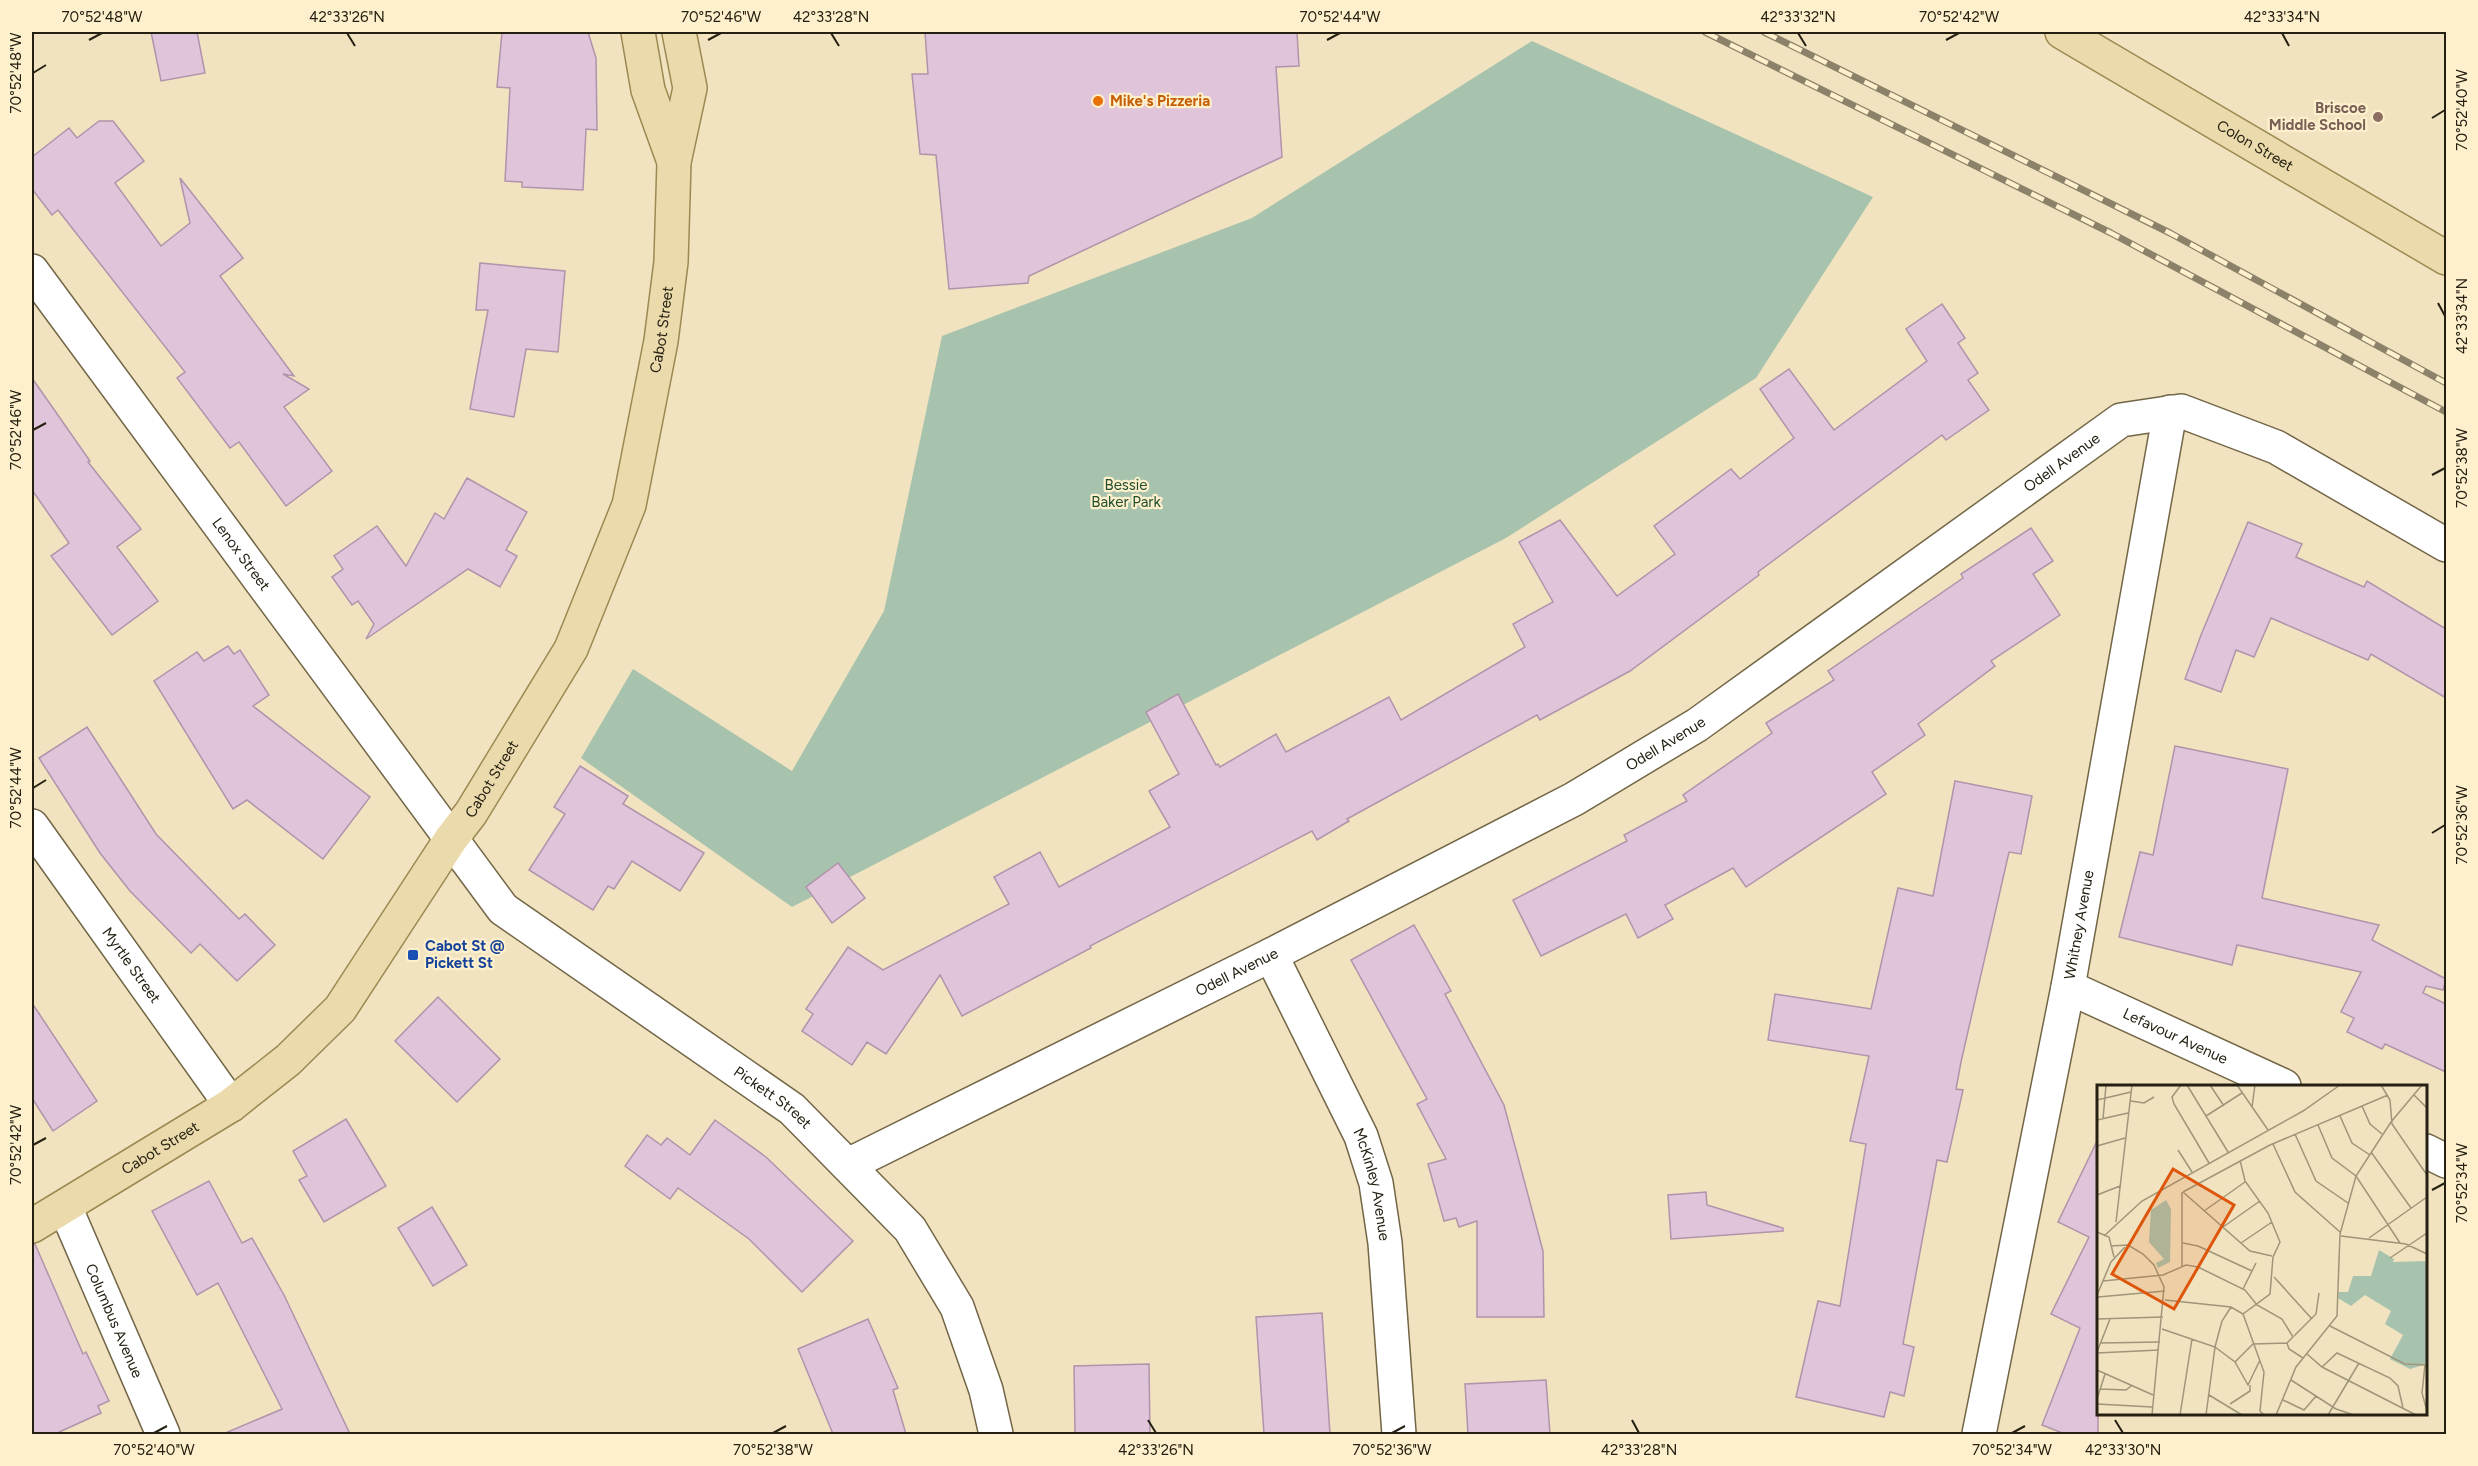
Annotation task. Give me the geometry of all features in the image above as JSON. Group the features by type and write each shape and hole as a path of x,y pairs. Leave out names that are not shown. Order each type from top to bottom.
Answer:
{"main road":[{"name":"Cabot Street","path":"638,32 648,90 674,162"},
{"name":"Cabot Street","path":"32,1226 231,1105 288,1060 340,1009 451,839 471,813 571,649 629,505 661,341 671,262 674,162 690,88 679,32"},
{"name":"Colon Street","path":"2062,32 2446,258"}],"street":[{"name":"Lenox Street","path":"32,271 451,839"},
{"name":"Odell Avenue","path":"848,1165 1271,955 1574,799 1697,726 2121,420 2181,411 2276,447 2446,545"},
{"name":"Whitney Avenue","path":"1979,1434 2068,987 2170,412"},
{"name":"Myrtle Street","path":"32,826 231,1105"},
{"name":"Pickett Street","path":"451,839 503,909 792,1109 910,1229 957,1307 986,1390 996,1434"},
{"name":"McKinley Avenue","path":"1271,955 1361,1136 1376,1183 1385,1244 1399,1434"},
{"name":"Lefavour Avenue","path":"2068,987 2282,1085"},
{"path":"2427,1152 2446,1161"},
{"name":"Columbus Avenue","path":"65,1206 163,1434"}],"green space":[{"name":"Bessie Baker Park","path":"1532,41 1873,197 1756,378 1506,538 792,907 581,758 633,669 792,771 884,611 942,336 1252,218"}],"building":[{"path":"151,32 197,32 205,73 161,81"},
{"path":"502,32 588,32 596,58 597,130 586,129 583,190 522,187 522,182 505,181 510,88 497,87"},
{"path":"925,32 1297,32 1299,66 1276,67 1282,157 1029,276 1028,283 949,289 936,155 920,154 912,74 928,74"},
{"path":"99,121 113,121 144,161 115,183 161,246 190,223 180,178 243,258 220,276 294,376 283,374 309,389 284,407 332,471 286,506 239,442 230,448 177,378 185,372 58,210 52,215 32,189 32,157 69,128 77,138"},
{"path":"480,263 565,271 558,352 526,349 514,417 470,409 488,310 476,310"},
{"path":"1942,304 1965,338 1958,343 1978,373 1968,380 1989,410 1946,440 1942,435 1630,671 1540,720 1537,715 1347,819 1349,821 1317,840 1312,831 1090,946 1091,948 962,1016 940,975 886,1054 867,1042 852,1065 802,1031 813,1014 806,1009 848,947 883,970 1009,904 994,877 1040,852 1059,887 1170,827 1149,791 1179,774 1146,712 1178,694 1216,765 1220,767 1276,734 1286,752 1389,697 1401,720 1525,647 1513,624 1553,602 1519,542 1560,520 1617,596 1675,554 1654,526 1731,469 1740,479 1794,438 1760,389 1789,369 1834,430 1927,361 1906,329"},
{"path":"32,378 90,461 88,462 141,529 117,547 158,601 112,635 51,556 69,543 32,490"},
{"path":"467,478 527,512 506,550 517,556 500,587 468,569 366,639 374,624 358,601 352,605 332,577 343,569 334,556 377,526 406,566 435,513 444,519"},
{"path":"2248,522 2302,544 2296,557 2364,587 2367,581 2446,629 2446,698 2371,654 2368,660 2271,618 2254,657 2236,650 2221,692 2185,679"},
{"path":"2031,528 2053,561 2033,574 2060,615 1991,661 1995,666 1918,724 1925,735 1872,772 1886,794 1746,887 1733,868 1665,905 1673,919 1638,938 1626,914 1541,956 1513,900 1627,841 1624,835 1687,801 1683,795 1772,733 1766,723 1834,680 1828,671 1963,578 1961,574"},
{"path":"228,646 234,654 240,650 269,695 253,706 370,797 323,859 247,800 233,809 154,681 197,652 204,661"},
{"path":"87,727 156,834 239,919 245,914 275,945 237,981 200,944 191,953 130,891 100,853 39,758"},
{"path":"2175,746 2288,769 2262,898 2379,925 2372,940 2446,979 2443,990 2426,986 2423,993 2446,1004 2446,1072 2385,1044 2382,1049 2347,1032 2354,1018 2341,1012 2361,972 2237,945 2232,965 2119,937 2140,852 2153,855"},
{"path":"580,766 628,796 623,804 704,853 680,891 632,861 614,889 608,886 593,910 529,870 565,814 554,807"},
{"path":"1955,781 2032,796 2021,854 2009,852 1961,1062 1956,1089 1963,1090 1947,1162 1937,1160 1903,1344 1914,1347 1904,1396 1890,1392 1884,1417 1796,1397 1818,1301 1840,1306 1866,1144 1850,1141 1869,1056 1768,1040 1775,994 1871,1009 1898,888 1933,896"},
{"path":"838,863 865,898 832,923 806,887"},
{"path":"1414,925 1451,991 1445,994 1504,1105 1543,1251 1544,1317 1477,1317 1477,1221 1459,1227 1456,1218 1444,1221 1428,1164 1446,1159 1417,1104 1427,1099 1351,960"},
{"path":"438,997 500,1059 457,1102 395,1041"},
{"path":"32,1003 97,1101 53,1131 32,1098"},
{"path":"346,1119 386,1186 324,1222 299,1180 307,1176 293,1151"},
{"path":"715,1120 766,1157 853,1241 802,1292 749,1239 678,1188 670,1199 625,1166 647,1135 661,1145 667,1138 690,1155"},
{"path":"2097,1141 2098,1434 2065,1434 2042,1425 2080,1328 2051,1314 2089,1237 2058,1222"},
{"path":"209,1181 242,1243 252,1238 284,1295 350,1434 223,1434 282,1409 218,1283 197,1295 152,1211"},
{"path":"1706,1192 1707,1205 1783,1228 1783,1231 1671,1239 1668,1195"},
{"path":"432,1207 467,1265 433,1286 398,1228"},
{"path":"35,1244 83,1354 86,1352 109,1401 98,1406 101,1413 55,1434 32,1434 32,1245"},
{"path":"1322,1313 1330,1434 1264,1434 1256,1317"},
{"path":"868,1319 898,1388 893,1390 906,1434 833,1434 798,1349"},
{"path":"1149,1364 1150,1434 1075,1434 1074,1366"},
{"path":"1546,1380 1550,1434 1468,1434 1465,1384"}],"railway":[{"path":"1705,32 2111,233 2446,412"},
{"path":"1764,32 2170,233 2446,383"}],"place":[{"name":"Mike's Pizzeria","path":"1098,101"},
{"name":"Briscoe Middle School","path":"2378,117"},
{"name":"Cabot St @ Pickett St","path":"413,955"}]}
